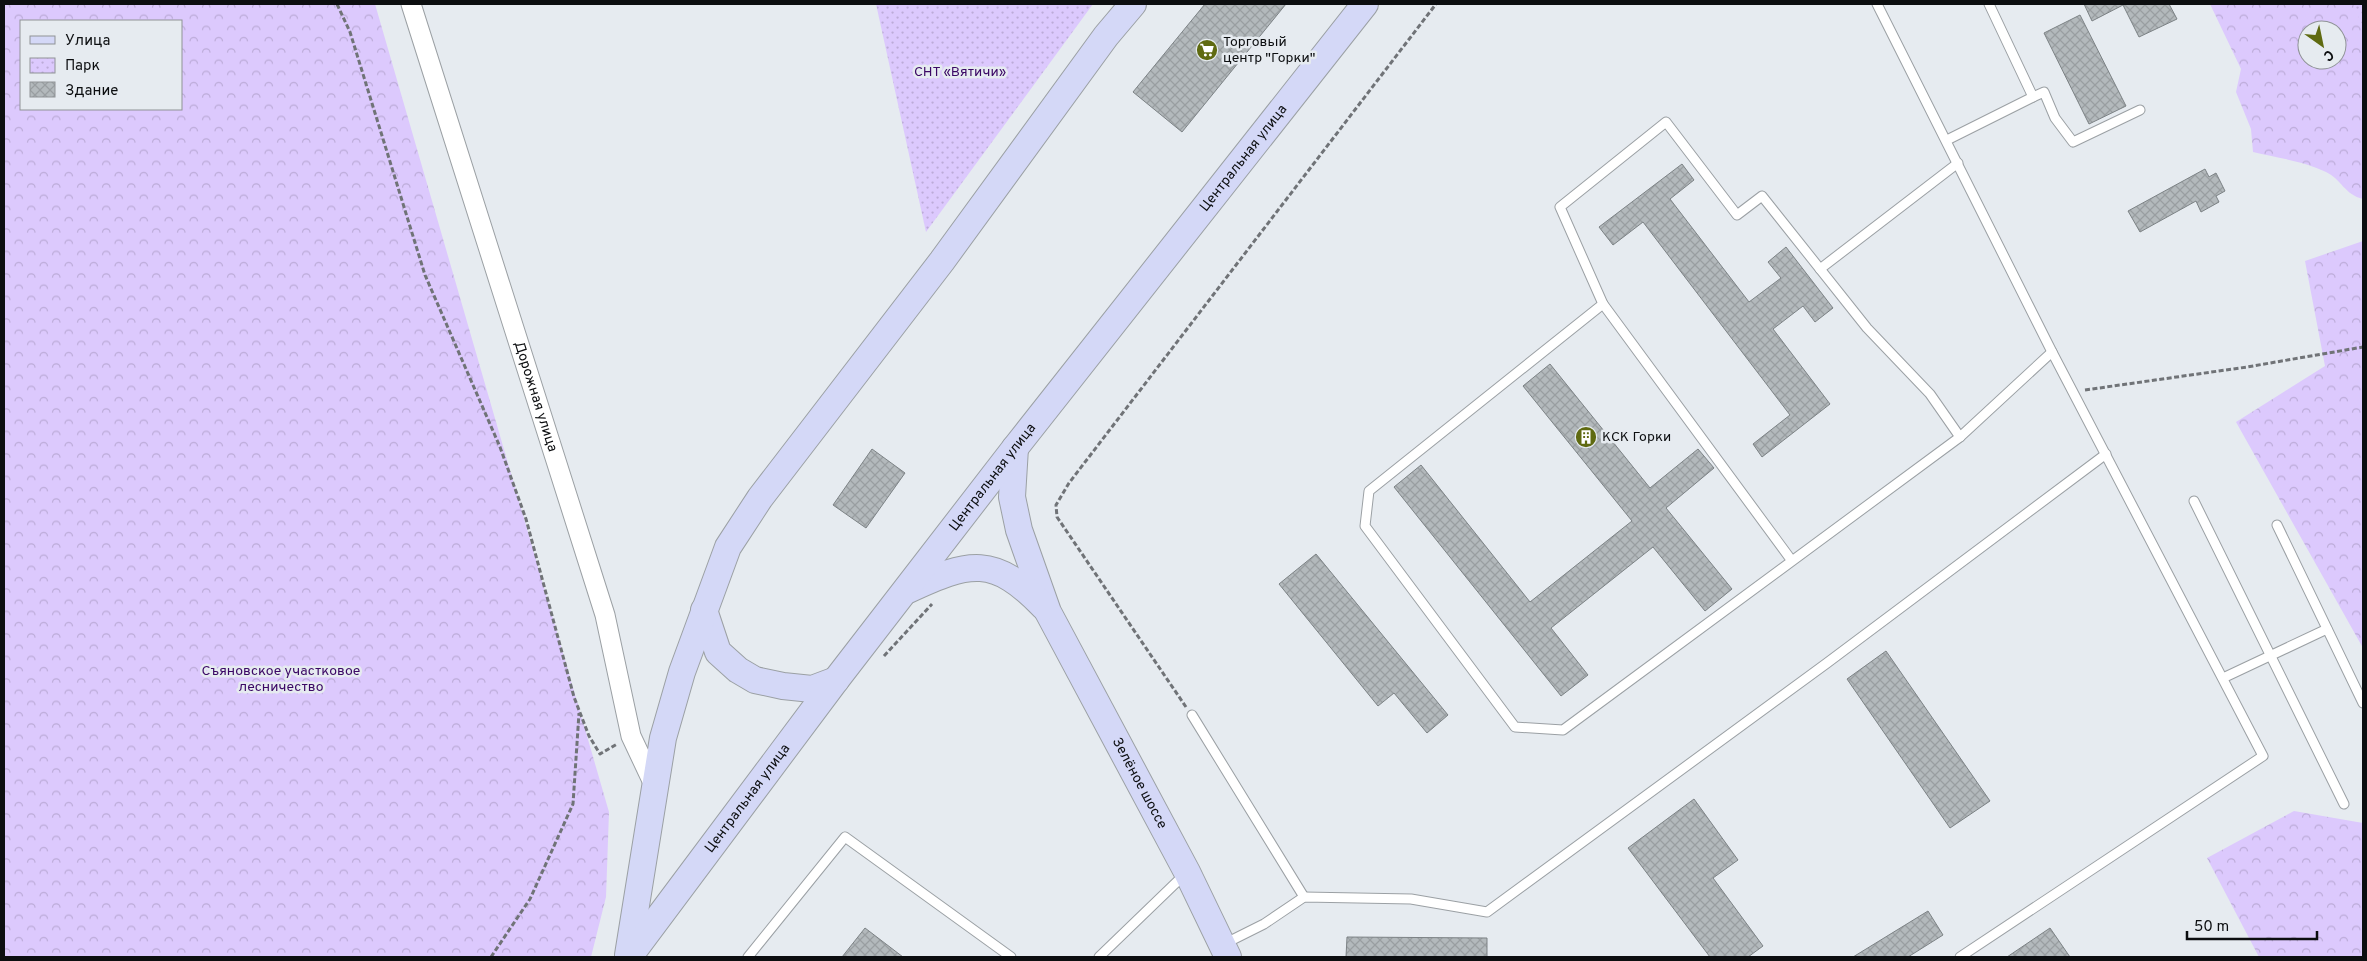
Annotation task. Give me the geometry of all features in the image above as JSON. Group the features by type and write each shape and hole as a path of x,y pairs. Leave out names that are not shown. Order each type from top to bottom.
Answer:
{"main road":[{"path":"1106,36 1122,4"},
{"path":"628,957 663,738 682,672 728,547 760,498 942,261 1106,36 1133,4"},
{"name":"Центральная улица","path":"628,957 836,680 1015,448 1365,5"},
{"path":"1015,448 1012,498 1019,530 1048,612"},
{"path":"905,591 941,574 966,568 987,568 1006,574 1026,588 1048,612"},
{"path":"704,610 718,652 738,670 754,680 812,689 836,680"},
{"name":"Зелёное шоссе","path":"1048,612 1187,872 1225,951"}],"street":[{"name":"Дорожная улица","path":"411,4 606,615 631,736 656,790"}],"lane":[{"path":"1877,4 2052,352 2263,756 1960,957"},
{"path":"1989,4 2033,97"},
{"path":"1947,140 2044,92 2055,118 2073,142 2140,110"},
{"path":"1792,561 1603,304 1560,207 1666,122 1737,215 1762,196 1867,328 1930,394 1960,437"},
{"path":"1820,269 1958,163"},
{"path":"1603,304 1369,491 1365,526 1515,727 1563,730 1960,437 2052,352"},
{"path":"1225,951 1304,897 1411,899 1487,912 1819,669 2106,454"},
{"path":"2194,501 2344,804"},
{"path":"2277,525 2363,703"},
{"path":"2223,678 2327,628"},
{"path":"1192,715 1304,897"},
{"path":"748,957 845,837 1011,957"},
{"path":"1099,957 1187,872"}],"path":[{"path":"337,4 350,32 426,275 500,447 526,519 579,710 589,736 600,754 631,736"},
{"path":"1192,715 1057,517 1056,505 1069,483 1436,4"},
{"path":"2074,391 2247,367 2363,348"},
{"path":"882,658 934,602"},
{"path":"491,957 530,899 572,804 579,710"}],"green space":[{"name":"Съяновское участковое лесничество","path":"4,4 375,4 609,812 606,897 591,957 4,957"},
{"name":"СНТ «Вятичи»","path":"876,4 1093,4 926,232"},
{"path":"2210,4 2363,4 2363,199 2347,191 2331,175 2318,168 2300,162 2253,152 2251,129 2236,92 2241,69"},
{"path":"2353,4 2363,4 2363,27"},
{"path":"2363,241 2363,648 2236,422 2325,366 2305,261"},
{"path":"2294,811 2363,823 2363,957 2259,957 2207,858"}],"building":[{"name":"Торговый центр \"Горки\"","path":"1205,4 1286,4 1182,132 1133,92"},
{"path":"2084,4 2169,4 2177,19 2139,37 2123,5 2092,21"},
{"path":"2080,15 2126,106 2089,124 2044,33"},
{"path":"1682,164 1694,180 1670,199 1749,302 1781,278 1768,262 1786,247 1833,308 1815,322 1803,306 1773,329 1830,404 1762,457 1753,444 1790,415 1643,222 1613,245 1599,227"},
{"path":"2205,169 2209,177 2216,173 2225,191 2216,196 2219,202 2201,212 2196,201 2140,232 2128,211"},
{"path":"1550,364 1650,488 1698,449 1714,468 1666,508 1732,589 1705,611 1653,547 1551,628 1588,675 1561,696 1394,487 1421,465 1530,602 1632,521 1523,386"},
{"path":"872,449 905,473 866,528 833,505"},
{"path":"1316,554 1448,715 1427,733 1394,693 1378,706 1279,584"},
{"path":"1886,651 1990,801 1950,828 1847,679"},
{"path":"1694,799 1738,860 1713,878 1763,946 1748,957 1710,957 1628,848"},
{"path":"1928,911 1943,935 1908,957 1853,957"},
{"path":"865,928 903,957 842,957"},
{"path":"2050,928 2070,957 2007,957"},
{"path":"1347,937 1487,938 1487,957 1346,957"}],"place":[{"name":"Торговый центр \"Горки\"","path":"1207,50"},
{"name":"КСК Горки","path":"1586,437"}]}
